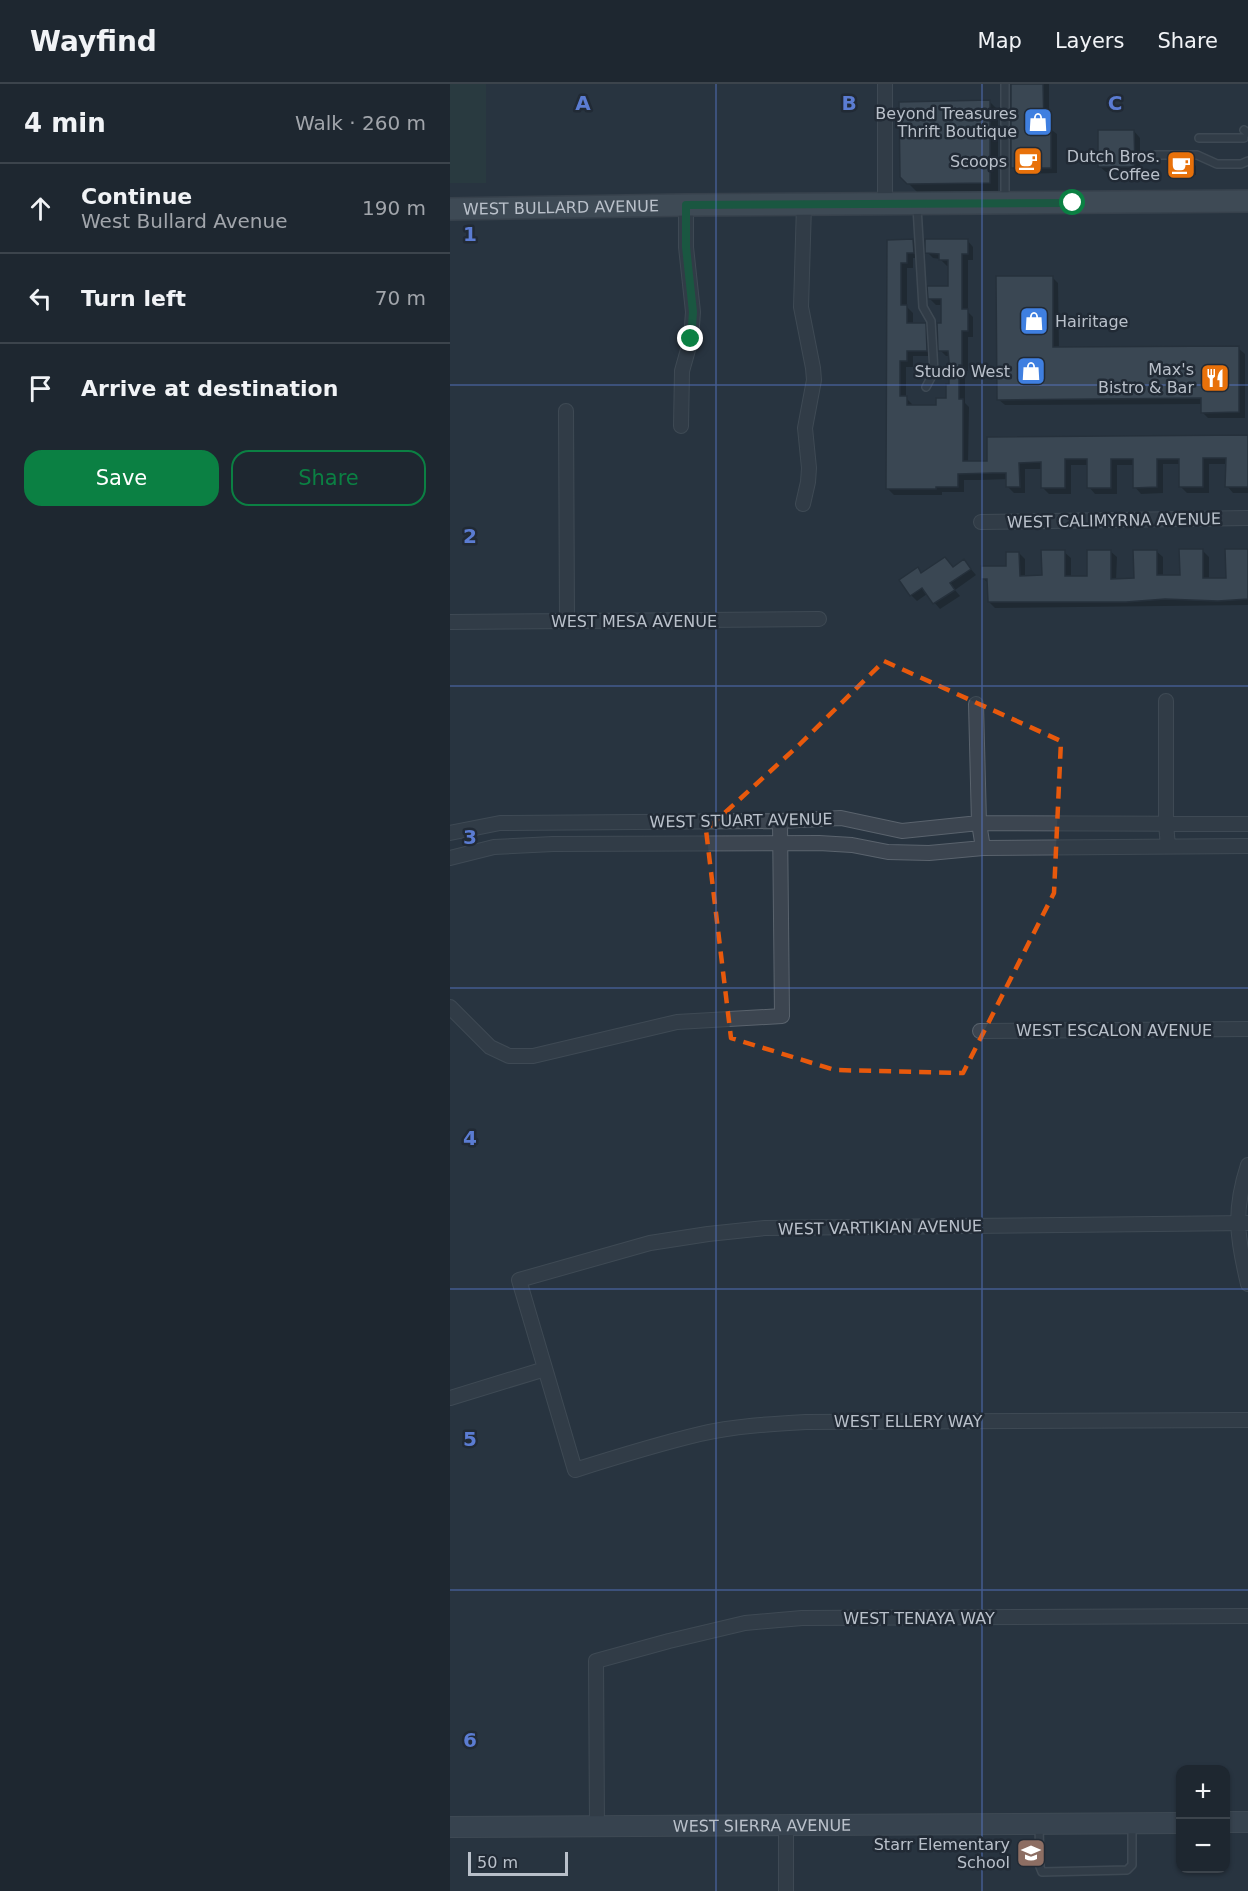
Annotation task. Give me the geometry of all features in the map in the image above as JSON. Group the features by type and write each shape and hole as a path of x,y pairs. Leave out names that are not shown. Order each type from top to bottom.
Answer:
{"main road":[{"name":"WEST BULLARD AVENUE","path":"450,209 1248,201"}],"street":[{"path":"885,84 885,204"},
{"path":"681,426 682,371 691,339 693,312 686,247 686,205"},
{"path":"803,504 809,468 805,428 814,381 801,307 804,205"},
{"path":"566,411 567,621"},
{"name":"WEST CALIMYRNA AVENUE","path":"981,522 1248,518"},
{"name":"WEST MESA AVENUE","path":"450,622 819,619"},
{"path":"1166,701 1168,846"},
{"path":"976,704 979,823 983,848"},
{"name":"WEST STUART AVENUE","path":"450,833 500,823 780,821 841,818 902,831 979,823 1248,824"},
{"path":"450,1007 490,1047 509,1056 533,1056 677,1022 782,1016 780,821"},
{"name":"WEST STUART AVENUE","path":"450,857 494,847 553,844 780,843 852,845 888,852 929,853 983,848 1248,846"},
{"name":"WEST ESCALON AVENUE","path":"981,1030 1248,1029"},
{"path":"1248,1165 1239,1201 1243,1223 1239,1246 1248,1284"},
{"name":"WEST VARTIKIAN AVENUE","path":"545,1369 519,1280 650,1244 708,1234 765,1228 1243,1223"},
{"path":"450,1398 545,1369"},
{"name":"WEST ELLERY WAY","path":"545,1369 575,1470 701,1434 795,1422 1248,1420"},
{"name":"WEST TENAYA WAY","path":"597,1827 596,1661 736,1625 802,1618 1248,1616"},
{"path":"1230,1822 1248,1822"},
{"name":"WEST SIERRA AVENUE","path":"450,1827 1176,1823"},
{"path":"786,1826 786,1891"}],"lane":[{"path":"1005,84 1005,204"},
{"path":"1199,138 1245,134"},
{"path":"1156,155 1197,155 1217,164 1241,164 1248,161"},
{"path":"917,204 923,307 931,321 934,362 934,372 926,387"},
{"path":"1039,1824 1042,1872 1127,1870 1132,1865 1132,1823"}],"highlighted area":[{"path":"884,661 1061,741 1054,893 963,1073 835,1070 731,1038 706,830 799,745"}],"green space":[{"path":"450,84 486,84 486,183 450,183"}],"building":[{"path":"1011,84 1043,84 1044,126 1051,126 1051,168 1011,168"},
{"path":"990,100 990,183 907,184 900,177 899,102"},
{"path":"1098,130 1134,130 1135,167 1098,167"},
{"name":"Dutch Bros. Coffee","path":"1169,161 1193,161 1193,172 1169,171"},
{"path":"913,239 914,253 907,253 907,263 901,263 901,305 907,305 907,323 926,323 927,351 907,351 907,361 900,361 900,396 907,396 907,405 936,405 936,398 946,398 946,384 949,384 948,351 938,351 937,323 941,323 941,299 928,299 927,286 948,286 948,260 939,260 939,254 925,253 925,239 968,239 968,254 962,254 962,309 968,309 968,331 962,331 962,365 959,365 959,399 963,399 963,461 987,461 987,437 1248,435 1248,487 1225,487 1226,458 1203,458 1203,487 1179,487 1179,459 1157,459 1157,487 1133,488 1133,459 1111,459 1111,488 1087,488 1087,459 1065,459 1065,488 1041,488 1041,462 1019,463 1020,487 1006,487 1006,473 993,473 958,474 958,487 886,489 887,240"},
{"path":"996,276 1053,276 1053,347 1239,346 1239,412 1201,413 1201,398 997,400"},
{"path":"1179,549 1203,549 1203,578 1226,578 1225,549 1248,549 1248,599 988,602 987,579 981,579 981,566 1006,566 1006,552 1019,552 1020,576 1042,575 1041,550 1065,550 1065,576 1087,576 1087,550 1111,550 1111,579 1134,578 1133,550 1157,550 1157,575 1180,575"},
{"path":"945,557 953,567 964,559 971,569 950,583 955,590 933,604 922,588 910,596 899,580 918,567 921,573"}],"place":[{"name":"Beyond Treasures Thrift Boutique","path":"1038,122"},
{"name":"Scoops","path":"1028,161"},
{"name":"Dutch Bros. Coffee","path":"1181,165"},
{"name":"Hairitage","path":"1034,321"},
{"name":"Studio West","path":"1031,371"},
{"name":"Max's Bistro & Bar","path":"1215,378"},
{"name":"Starr Elementary School","path":"1031,1853"}],"route":[{"path":"691,339 693,312 686,247 686,205 1073,203"}]}
